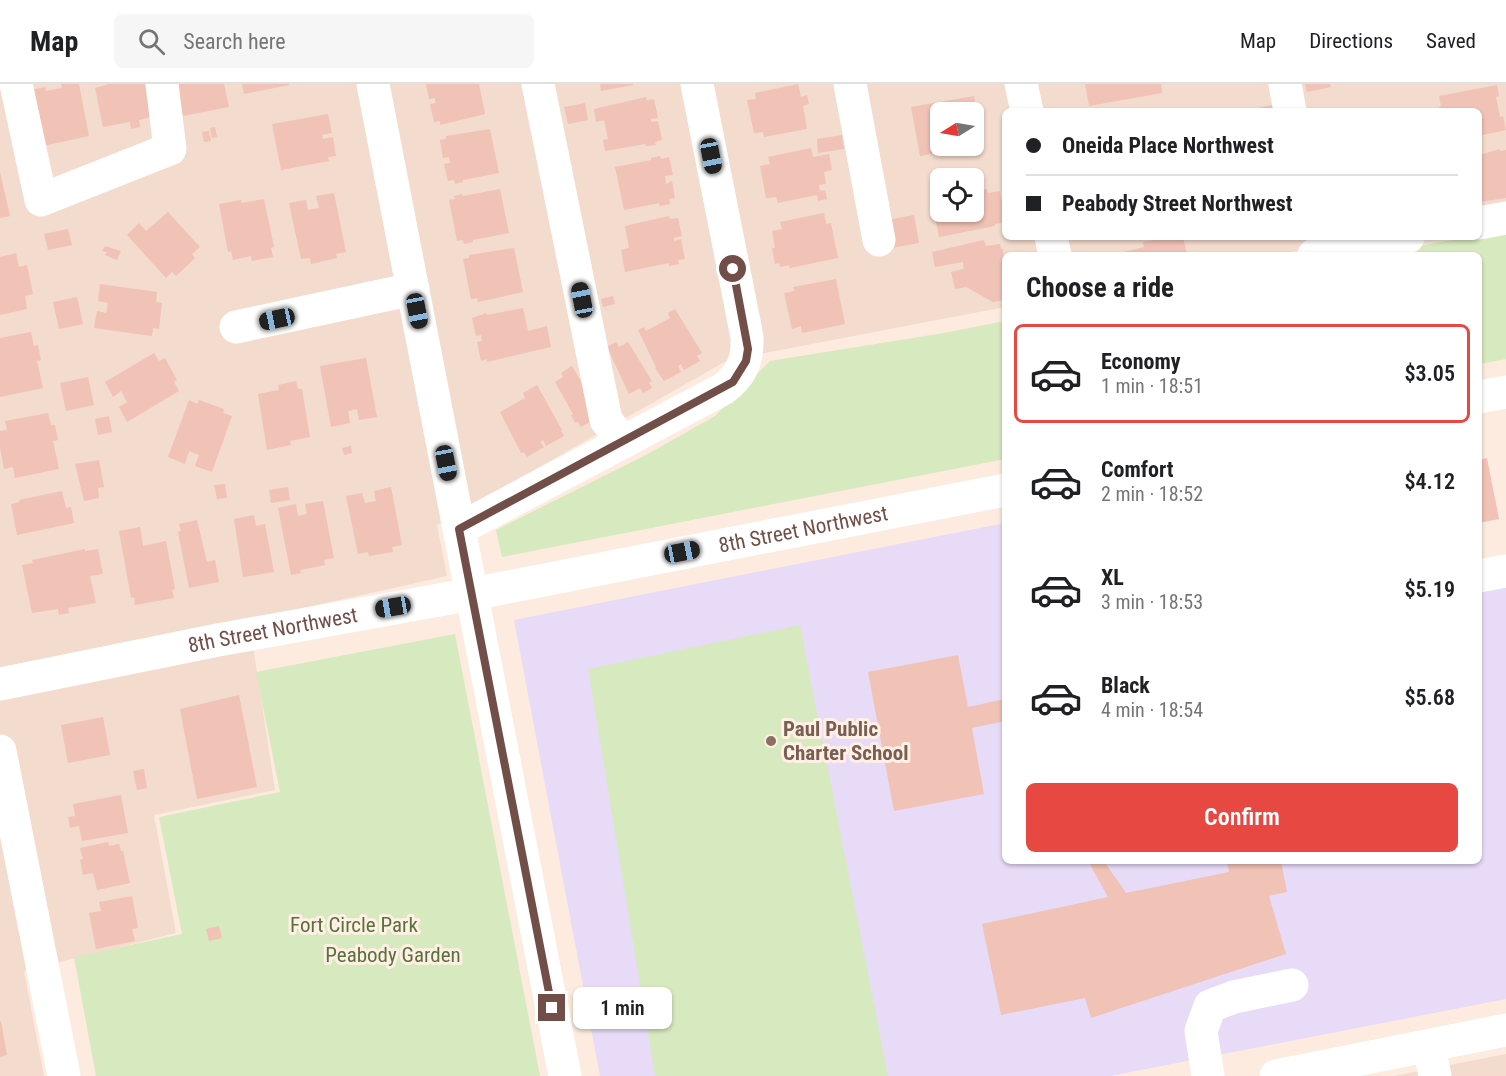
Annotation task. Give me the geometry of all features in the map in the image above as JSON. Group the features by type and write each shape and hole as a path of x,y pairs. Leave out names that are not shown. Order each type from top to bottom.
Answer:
{"street":[{"path":"16,84 41,200 170,149 162,84"},
{"path":"373,84 565,1076"},
{"path":"538,84 606,420 623,442"},
{"path":"850,84 879,240"},
{"path":"1021,84 1026,108"},
{"path":"1285,84 1289,108"},
{"path":"459,529 723,389 733,382 746,361 747,337 704,85"},
{"path":"1482,222 1506,218"},
{"path":"1331,252 1393,240"},
{"path":"236,327 413,290"},
{"path":"1482,396 1506,392"},
{"name":"8th Street Northwest","path":"0,684 1002,491"},
{"path":"1482,575 1506,571"},
{"path":"0,751 64,1076"},
{"path":"1208,1076 1201,1031 1210,1006 1234,997 1292,985"},
{"path":"1276,1076 1432,1061 1506,1030"}],"shaded area":[{"path":"0,84 1506,84 1506,210 1482,215 1482,108 1002,108 1002,240 1352,240 1290,252 1002,252 1002,308 728,360 437,525 447,576 249,620 275,790 154,815 176,933 24,971 44,1076 0,1076"},
{"name":"Paul Public Charter School","path":"1002,524 1002,864 1482,864 1482,585 1506,580 1506,999 1110,1076 600,1076 514,620"},
{"path":"1506,1054 1506,1076 1394,1076"}],"green space":[{"path":"1506,230 1506,359 1482,363 1482,252 1386,252 1452,240 1482,240 1482,236"},
{"path":"1002,322 1002,460 502,557 496,530 646,455 715,416 770,361"},
{"path":"800,625 888,1076 655,1076 588,669"},
{"name":"Fort Circle Park","path":"455,634 540,1076 96,1076 74,957 182,934 159,817 280,792 256,672"}],"building":[{"path":"61,84 79,84 89,136 43,146 32,90 45,87 46,91 62,88"},
{"path":"109,84 145,84 151,117 139,120 140,127 131,129 130,122 103,127 95,88"},
{"path":"176,84 224,84 229,107 183,116"},
{"path":"242,84 289,84 289,85 244,94"},
{"path":"426,84 479,84 485,114 440,125 440,121 434,122 430,104 436,103 435,98 429,99"},
{"path":"600,84 633,84 633,85 601,91"},
{"path":"798,84 801,97 807,95 809,104 803,106 807,129 764,137 763,132 754,133 747,100 756,99 755,93"},
{"path":"1085,84 1161,84 1162,93 1089,106"},
{"path":"1305,84 1330,84 1331,87 1307,92"},
{"path":"1497,85 1499,96 1496,97 1500,117 1503,116 1506,130 1482,135 1482,108 1439,108 1439,96"},
{"path":"974,96 975,102 940,102"},
{"path":"646,97 647,100 654,99 658,118 651,119 651,122 658,121 662,140 655,142 656,145 646,146 645,144 605,151 603,140 608,139 604,120 596,122 594,109"},
{"path":"585,103 588,120 568,124 564,107"},
{"path":"930,104 930,154 920,156 911,107"},
{"path":"1277,104 1278,108 1258,108"},
{"path":"328,114 332,133 322,135 323,139 333,137 336,156 328,157 329,161 281,170 272,124"},
{"path":"215,127 217,137 212,138 210,128"},
{"path":"490,129 499,173 463,180 455,184 454,180 448,181 444,164 450,163 449,157 443,158 440,140 446,139 446,136"},
{"path":"209,131 211,141 204,142 202,132"},
{"path":"842,135 844,149 818,153 817,139"},
{"path":"811,148 813,157 829,154 832,170 824,172 826,184 819,185 820,191 825,190 827,199 818,201 817,195 778,203 776,197 766,198 760,166 770,164 768,157"},
{"path":"1500,149 1500,151 1506,150 1506,198 1482,202 1482,154"},
{"path":"660,156 661,159 669,157 673,175 665,176 666,184 672,181 675,198 669,199 670,204 660,206 659,203 624,210 615,167"},
{"path":"0,172 10,216 0,218"},
{"path":"500,189 509,233 464,244 463,240 457,241 449,200 462,194 463,196"},
{"path":"984,189 987,189 988,193 1000,191 1002,223 939,237 936,222 984,222"},
{"path":"334,193 346,252 336,254 337,258 311,264 310,258 301,259 289,203 306,200 308,210 319,208 316,196"},
{"path":"264,199 274,247 271,248 273,257 252,261 251,256 233,260 231,251 228,252 219,204"},
{"path":"168,212 200,247 192,254 195,258 176,276 172,272 166,278 127,235 139,223 146,231"},
{"path":"824,213 826,224 831,223 838,258 790,268 789,265 780,267 779,263 775,264 772,231 782,229 780,222"},
{"path":"914,215 919,243 892,248 887,220"},
{"path":"669,216 670,219 678,218 682,236 674,238 674,241 681,239 685,259 678,260 679,264 669,266 669,263 625,272 621,250 629,248 625,226"},
{"path":"68,229 72,245 48,250 44,234"},
{"path":"984,240 986,246 1000,244 1003,252 1002,300 993,302 966,287 955,289 951,272 964,269 963,262 935,267 932,252"},
{"path":"1184,240 1187,252 1123,252 1144,247 1143,242"},
{"path":"105,246 121,251 117,260 105,255 107,252 102,251"},
{"path":"514,248 523,292 478,302 477,298 471,299 463,259 469,258 469,255"},
{"path":"16,253 19,267 27,265 33,294 25,296 27,309 0,315 0,257"},
{"path":"836,279 845,324 802,333 801,326 792,329 784,293 794,291 793,287"},
{"path":"100,284 157,292 156,302 162,303 159,329 153,328 152,336 94,328 97,311 106,313 108,303 98,301"},
{"path":"613,296 615,304 603,307 601,299"},
{"path":"77,297 83,324 59,329 53,302"},
{"path":"523,308 528,331 547,326 551,347 487,362 487,359 481,361 477,342 482,341 481,335 476,336 472,318 486,313 487,315"},
{"path":"675,309 702,353 697,356 700,361 684,370 681,364 678,366 681,372 664,381 655,368 638,330 644,327 646,331 670,318 668,313"},
{"path":"31,332 34,346 38,345 41,360 37,361 43,388 0,397 0,338"},
{"path":"616,342 619,347 628,342 652,381 649,383 652,388 643,393 640,388 629,394 607,347"},
{"path":"154,353 159,361 165,358 177,380 174,382 179,391 127,422 119,407 127,402 121,391 113,397 105,382"},
{"path":"366,358 377,417 359,420 357,409 348,411 350,423 331,427 320,366"},
{"path":"572,366 598,410 599,417 581,427 578,422 575,423 571,415 573,414 555,382 563,377 561,373"},
{"path":"88,377 94,405 66,411 60,383"},
{"path":"296,381 298,389 302,389 310,437 290,441 291,445 267,450 258,394 279,390 278,385"},
{"path":"537,385 564,436 546,446 543,440 540,442 544,447 527,457 524,452 521,453 500,412 525,398 523,393"},
{"path":"189,400 197,404 199,400 224,409 223,413 232,416 212,472 195,466 199,455 189,451 185,464 168,457"},
{"path":"48,413 51,425 55,425 58,440 53,441 59,469 15,478 13,467 4,469 0,448 0,431 7,430 5,421"},
{"path":"109,416 112,432 98,435 95,419"},
{"path":"351,446 352,453 344,455 342,448"},
{"path":"1487,458 1499,519 1482,522 1482,459"},
{"path":"99,460 104,487 98,488 99,498 84,501 75,464"},
{"path":"225,484 227,498 217,499 214,485"},
{"path":"288,487 290,500 271,503 269,490"},
{"path":"391,487 402,545 392,547 393,552 369,556 368,552 358,554 346,496 362,493 365,503 376,501 374,491"},
{"path":"62,491 66,508 71,507 74,523 17,535 11,504 20,502 19,500"},
{"path":"323,501 334,558 324,560 325,565 300,570 301,573 291,575 278,508 296,504 298,516 307,514 305,504"},
{"path":"254,515 256,526 265,524 274,572 243,577 234,519"},
{"path":"197,520 207,562 215,560 219,582 189,588 178,532 181,531 179,524"},
{"path":"140,527 143,546 166,541 175,589 172,590 174,598 135,605 134,597 131,598 119,531"},
{"path":"85,549 85,551 98,549 103,574 90,576 96,603 68,608 69,613 59,615 58,609 32,613 22,565 33,563 32,560"},
{"path":"958,655 968,707 1002,700 1002,722 972,728 984,794 894,811 868,672"},
{"path":"239,695 257,787 197,799 180,709"},
{"path":"103,717 110,755 68,763 61,725"},
{"path":"144,769 147,788 137,790 133,771"},
{"path":"121,795 128,833 82,841 79,826 70,828 68,817 75,816 73,804"},
{"path":"108,842 109,846 119,844 123,851 130,883 97,890 93,873 83,875 80,848"},
{"path":"1090,864 1106,864 1126,893 1229,872 1228,864 1282,864 1287,892 1269,896 1286,954 1091,1018 1085,998 1001,1015 982,924 1108,897"},
{"path":"132,896 138,928 132,929 135,941 96,949 89,913 101,911 99,902"},
{"path":"219,926 222,938 209,941 206,929"},
{"path":"0,1022 7,1055 0,1057"}],"place":[{"name":"Paul Public Charter School","path":"771,741"}],"route":[{"path":"552,1008 459,529 733,382 746,361 748,349 733,269"}],"park label":[{"name":"Peabody Garden","path":"393,955"}]}
